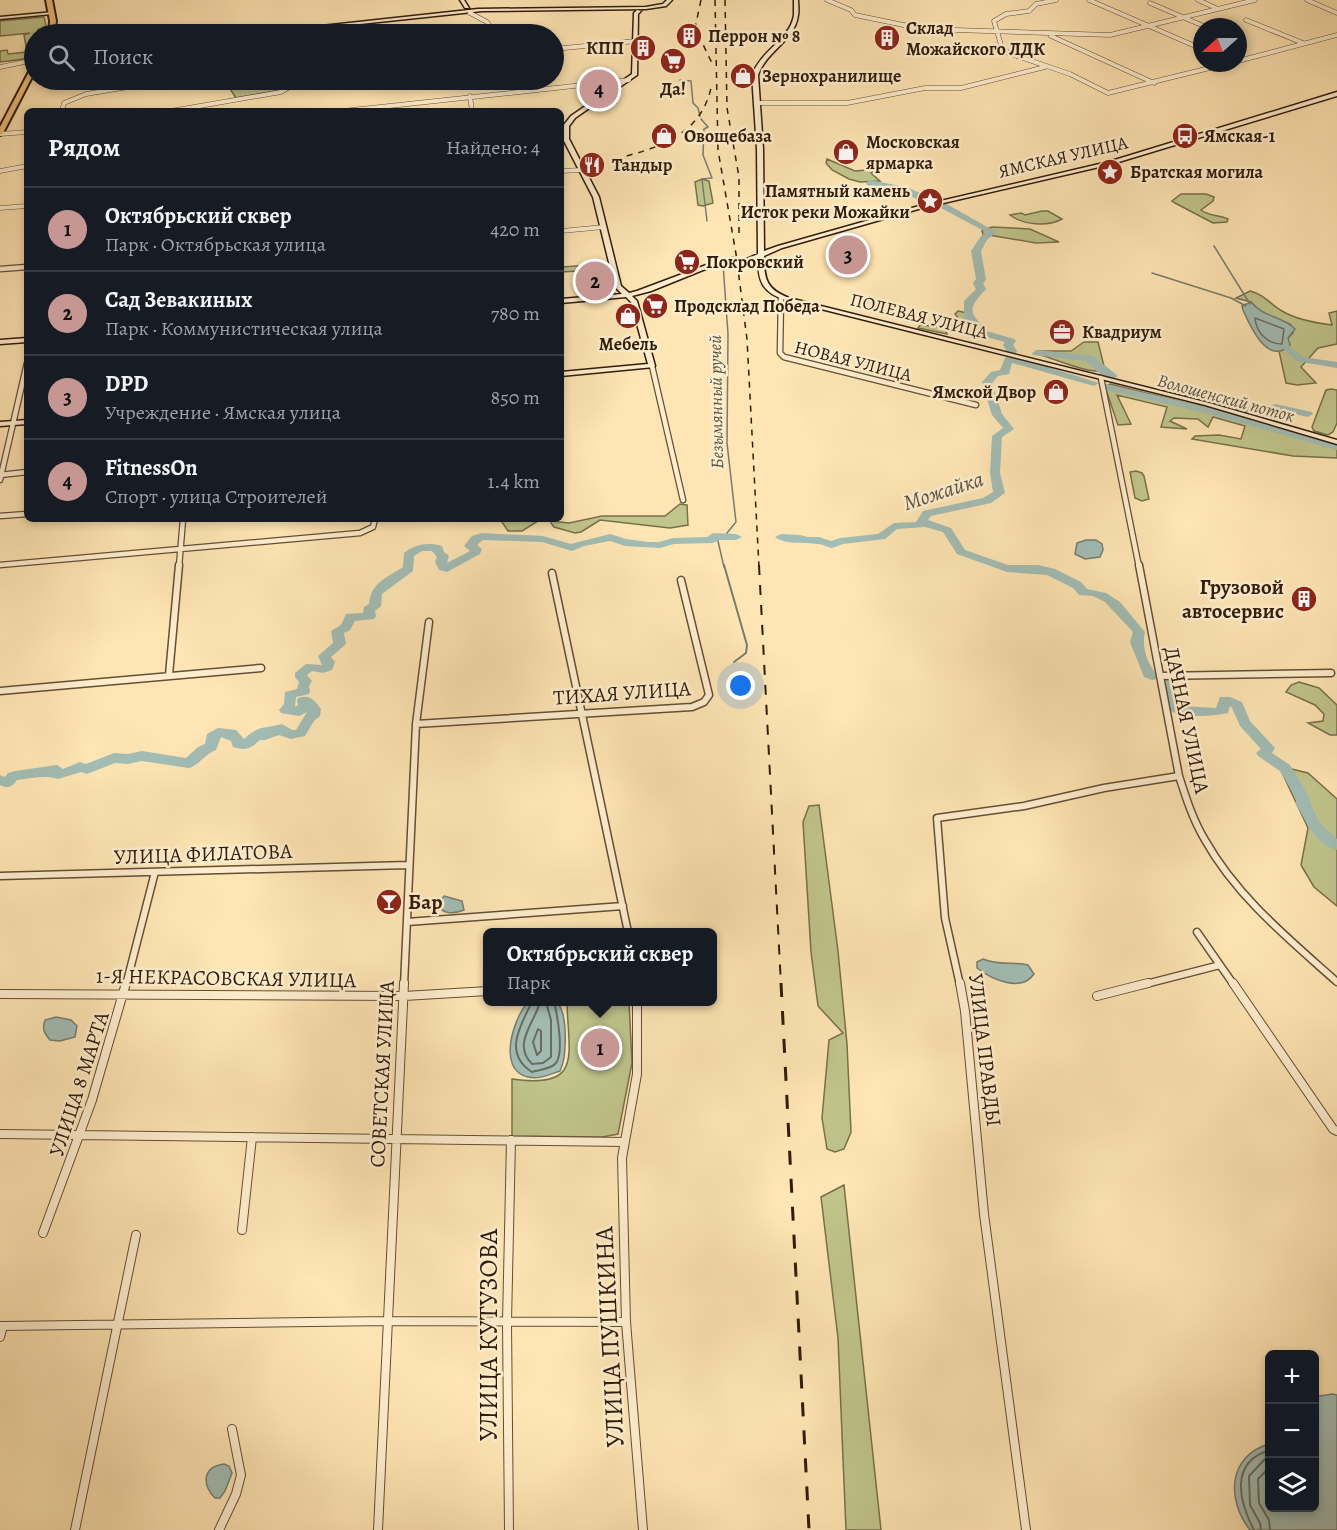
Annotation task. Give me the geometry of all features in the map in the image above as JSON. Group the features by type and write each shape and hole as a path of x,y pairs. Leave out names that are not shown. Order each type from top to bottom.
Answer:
{"main road":[{"path":"49,0 52,24"},
{"path":"462,0 471,11"},
{"path":"351,24 471,11 640,8 664,5 670,0"},
{"path":"781,297 764,286 761,267 760,149 756,70 795,24 796,0"},
{"path":"564,374 652,366 635,303 618,287 596,195 565,146 565,132 569,120 629,80 636,71 636,13 640,8"},
{"path":"0,18 52,13"},
{"path":"0,133 24,87"},
{"name":"ЯМСКАЯ УЛИЦА","path":"746,259 780,247 955,198 1117,160 1337,94"},
{"path":"762,237 766,246 780,247"},
{"path":"761,247 746,259 761,267"},
{"path":"564,301 626,295 649,290 723,262 733,261"},
{"name":"ПОЛЕВАЯ УЛИЦА","path":"781,297 1235,412 1337,442"},
{"path":"0,342 24,340"},
{"path":"0,424 24,422"}],"street":[{"path":"827,0 851,10 855,15 906,27 1110,35 1255,0"},
{"path":"1056,0 1036,4 1029,11 1006,14 994,21 1001,45 1008,53 1070,75 1108,93 1196,72"},
{"path":"1089,0 1193,45"},
{"path":"1198,0 1218,9"},
{"path":"1307,0 1337,13"},
{"path":"1150,3 1193,22"},
{"path":"471,11 489,24"},
{"path":"1247,20 1304,44"},
{"path":"1047,34 1155,83"},
{"path":"1247,59 1337,35"},
{"path":"564,48 636,41"},
{"path":"0,67 24,62"},
{"path":"756,103 847,104 925,88 958,89 1045,67"},
{"path":"564,87 629,80"},
{"path":"63,108 64,103 79,96 113,90"},
{"path":"188,108 284,90"},
{"path":"369,108 530,90"},
{"path":"470,96 472,108"},
{"path":"0,133 24,132"},
{"path":"0,171 24,166"},
{"path":"564,171 582,170"},
{"path":"0,208 24,206"},
{"path":"564,231 604,227"},
{"path":"0,269 24,267"},
{"name":"НОВАЯ УЛИЦА","path":"781,297 780,353 784,357 976,405"},
{"path":"652,366 683,500"},
{"path":"24,377 0,476 24,472"},
{"name":"ДАЧНАЯ УЛИЦА","path":"1101,378 1179,776 1191,815 1223,870 1253,907 1337,982"},
{"path":"0,516 24,514"},
{"path":"169,675 183,522"},
{"path":"0,565 360,533 370,529 375,522"},
{"path":"552,573 584,713 627,928"},
{"name":"ТИХАЯ УЛИЦА","path":"416,724 648,711 692,707 704,702 709,695 681,580"},
{"name":"СОВЕТСКАЯ УЛИЦА","path":"378,1530 404,996 408,865 416,724 429,622"},
{"path":"0,691 261,668"},
{"path":"1160,676 1331,674"},
{"name":"УЛИЦА ПРАВДЫ","path":"1026,1530 981,1179 966,1048 966,1024 959,974 945,915 937,818 1024,806 1104,788 1179,776"},
{"name":"УЛИЦА ФИЛАТОВА","path":"0,876 408,865"},
{"name":"УЛИЦА 8 МАРТА","path":"43,1233 68,1174 125,993 155,872"},
{"path":"406,922 623,906"},
{"path":"1197,932 1333,1129 1337,1131"},
{"path":"1097,996 1220,965"},
{"name":"1-Я НЕКРАСОВСКАЯ УЛИЦА","path":"0,994 404,996 483,992"},
{"name":"УЛИЦА ПУШКИНА","path":"637,1006 637,1074 624,1142 626,1322 643,1530"},
{"path":"0,1134 624,1142"},
{"path":"242,1230 252,1137"},
{"name":"УЛИЦА КУТУЗОВА","path":"510,1530 507,1322 511,1140"},
{"path":"75,1530 136,1235"},
{"path":"0,1337 2,1326 388,1321 626,1322"},
{"path":"219,1530 240,1480 240,1461 233,1445 232,1429"}],"green space":[{"path":"44,17 46,24 24,24 24,34 0,36 0,21"},
{"path":"7,50 8,54 24,52 24,59 0,62 0,51"},
{"path":"231,90 282,90 236,98"},
{"path":"827,159 855,171 877,169 871,173 880,181 860,182 849,179 832,170 826,163"},
{"path":"702,179 709,181 713,203 703,206 698,205 695,182"},
{"path":"1181,194 1206,194 1214,197 1213,201 1201,210 1228,219 1227,222 1213,223 1172,201"},
{"path":"1048,211 1062,219 1056,222 1036,224 1010,215 1021,213 1025,215"},
{"path":"992,227 1030,229 1059,242 1036,243 983,234 982,231"},
{"path":"603,264 601,267 609,289 605,292 586,294 579,271 564,272 564,267"},
{"path":"1250,291 1288,314 1306,321 1332,325 1329,313 1337,311 1337,344 1318,348 1301,367 1316,383 1297,385 1286,383 1279,351 1288,348 1288,338 1293,333 1290,324 1260,312 1251,302 1236,298"},
{"path":"958,311 972,314 967,323 945,329 947,334 918,328 920,325 940,326 955,323 960,320 955,314"},
{"path":"1084,342 1098,342 1105,370 1082,369 1038,354 1037,351 1071,351"},
{"path":"1110,384 1218,411 1337,446 1337,458 1293,456 1192,439 1195,436 1219,435 1241,439 1245,426 1213,417 1208,427 1198,419 1174,418 1170,421 1187,429 1161,427 1167,407 1117,395 1131,424 1118,425 1105,387"},
{"path":"1326,390 1337,390 1337,423 1333,432 1328,435 1314,431 1312,427"},
{"path":"1136,471 1144,476 1149,499 1142,501 1135,498 1130,472"},
{"path":"680,504 687,505 688,525 670,528 600,520 581,532 575,533 554,527 551,523 569,523 602,516 665,516"},
{"path":"502,522 536,522 522,531 508,531"},
{"path":"1299,682 1319,688 1337,705 1337,735 1330,735 1308,723 1323,721 1324,714 1315,705 1286,692 1291,685"},
{"path":"1279,766 1308,773 1337,799 1337,906 1314,887 1301,865 1308,828"},
{"path":"819,805 838,951 847,1044 851,1132 844,1149 835,1152 827,1149 822,1118 829,1040 843,1033 818,1006 811,952 803,822 809,806"},
{"path":"567,1006 629,1006 632,1063 618,1134 602,1137 512,1136 512,1079 535,1081 551,1079 561,1073 567,1064 569,1038"},
{"path":"844,1185 881,1530 846,1530 838,1338 821,1197"}],"water":[{"path":"1251,302 1262,311 1295,329 1288,338 1290,345 1282,350 1274,351 1261,342 1242,306"},
{"path":"1096,540 1102,544 1103,550 1100,557 1085,559 1075,554 1077,543"},
{"path":"444,896 462,901 464,910 452,913 442,910 438,904"},
{"path":"983,959 1028,965 1034,974 1022,983 998,980 977,968 977,962"},
{"path":"525,1006 560,1006 561,1008 565,1025 565,1046 560,1071 532,1078 518,1072 513,1064 510,1054 513,1030"},
{"path":"56,1017 71,1020 77,1026 75,1037 60,1041 50,1040 44,1031 44,1023 45,1020"},
{"path":"1337,1395 1337,1530 1250,1530 1237,1505 1235,1480 1245,1458 1265,1446 1265,1512 1319,1512 1319,1396"},
{"path":"224,1464 229,1466 232,1473 225,1491 220,1498 215,1498 208,1488 206,1477 211,1469"}],"waterway":[{"path":"681,82 680,80 691,81 693,103 698,108 700,116"},
{"path":"701,119 708,127 704,129 703,155 712,178 702,179 707,221"},
{"name":"Можайка","path":"870,183 903,189 927,200 935,201"},
{"name":"Можайка","path":"942,205 992,232 984,238 976,251 981,280 978,283 981,289 969,301 968,313 970,319 979,327 978,332 1011,341 1008,345 1012,351"},
{"path":"1214,246 1250,304"},
{"name":"Безымянный ручей","path":"723,264 728,334 727,443 736,522 727,533 727,537"},
{"path":"1152,273 1231,298 1246,306"},
{"path":"1288,348 1300,359 1337,365"},
{"path":"1037,353 1089,358 1104,372 1113,376"},
{"name":"Можайка","path":"781,537 800,538 806,541 819,540 832,545 840,541 881,537 894,526 920,525 927,513 987,501 999,493 995,473 997,436 1009,429 997,415 987,382 995,374 1005,372 1005,366 1010,358"},
{"name":"Волошенский поток","path":"1010,359 1094,383"},
{"name":"Волошенский поток","path":"1106,387 1207,410 1337,447"},
{"path":"1181,393 1255,411 1264,412 1275,407 1308,414"},
{"path":"922,522 947,530 961,552 1007,568 1038,569 1051,572 1077,585 1083,592 1102,595 1109,599 1116,604 1139,632 1136,642 1148,674 1152,676"},
{"name":"Можайка","path":"0,780 7,783 15,775 57,770 58,774 80,767 87,769 114,758 128,759 142,756 189,763 203,750 211,747 212,737 218,732 231,733 237,738 238,744 245,746 260,732 263,732 265,736 282,728 282,731 291,735 300,733 307,719 313,716 314,709 306,700 303,701 305,706 299,712 286,710 290,705 290,695 304,691 303,686 306,681 301,677 301,673 310,667 323,669 328,667 329,662 324,656 340,644 337,631 346,627 350,617 370,616 368,610 375,606 376,593 387,582 409,568 408,555 418,549 438,548 438,553 443,556 441,562 443,567 447,568 476,552 476,549 470,546 476,538 482,536 543,539 572,548 581,543 610,537 625,543 648,545 660,545 673,541 713,540 713,536 736,537"},
{"path":"717,537 724,567"},
{"path":"724,565 747,645 746,653 734,662"},
{"path":"1164,680 1168,683 1174,707 1179,710 1216,712 1223,710 1225,700 1237,705 1247,726 1268,748 1263,753 1285,768 1304,800 1302,803 1314,826 1322,835 1337,845"}],"tunnel":[{"path":"733,262 745,261"}],"railway":[{"path":"701,0 695,28 712,63"},
{"path":"715,0 718,150 736,254 747,339 759,567"},
{"path":"725,0 727,108 739,177 739,236"},
{"path":"615,159 647,150 687,129 697,118 711,88"},
{"path":"759,565 781,985"},
{"path":"781,983 809,1530"}],"place":[{"name":"Перрон № 8","path":"689,36"},
{"name":"Склад Можайского ЛДК","path":"887,38"},
{"name":"КПП","path":"643,48"},
{"name":"Да!","path":"673,61"},
{"name":"Зернохранилище","path":"743,76"},
{"name":"FitnessOn","path":"599,89"},
{"name":"Овощебаза","path":"664,136"},
{"name":"Ямская-1","path":"1185,136"},
{"name":"Московская ярмарка","path":"846,152"},
{"name":"Тандыр","path":"592,165"},
{"name":"Братская могила","path":"1110,172"},
{"name":"Памятный камень Исток реки Можайки","path":"930,201"},
{"name":"DPD","path":"848,255"},
{"name":"Покровский","path":"687,262"},
{"name":"Сад Зевакиных","path":"595,281"},
{"name":"Продсклад Победа","path":"655,306"},
{"name":"Мебель","path":"628,316"},
{"name":"Квадриум","path":"1062,332"},
{"name":"Ямской Двор","path":"1056,392"},
{"name":"Грузовой автосервис","path":"1304,599"},
{"name":"Бар","path":"389,902"},
{"name":"Октябрьский сквер","path":"600,1048"}]}
